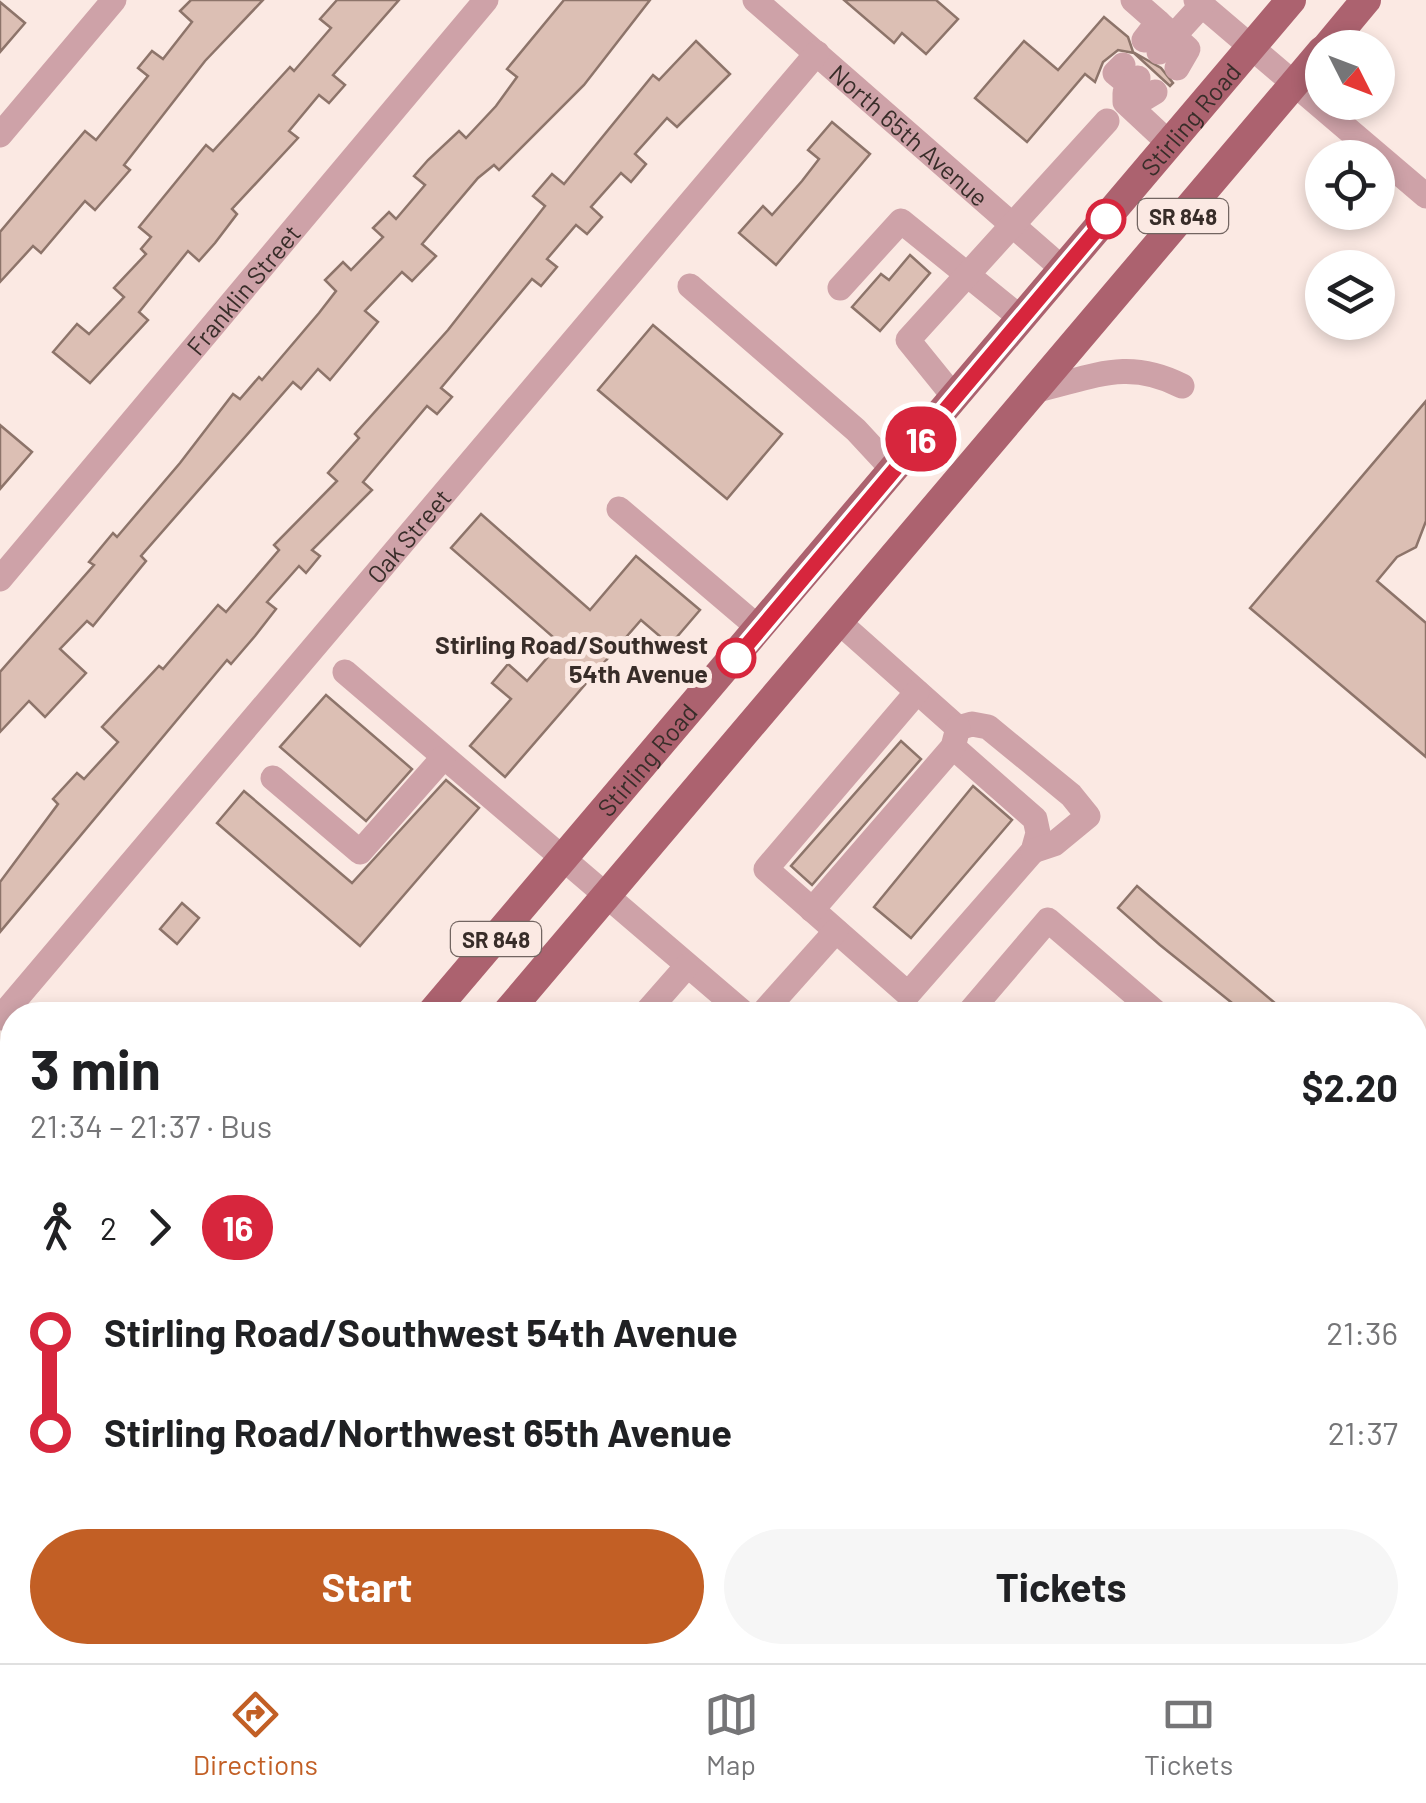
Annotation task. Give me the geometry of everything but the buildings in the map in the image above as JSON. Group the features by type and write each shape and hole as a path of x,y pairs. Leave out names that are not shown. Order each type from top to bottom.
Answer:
{"main road":[{"name":"Stirling Road","path":"441,1002 1291,0"},
{"name":"SR 848","path":"1340,30 1366,0"},
{"name":"SR 848","path":"516,1002 1305,72"}],"street":[{"path":"0,135 114,0"},
{"name":"Franklin Street","path":"0,579 486,0"},
{"name":"North 65th Avenue","path":"755,0 1064,270"},
{"path":"1133,0 1162,44 1199,2 1426,196"},
{"name":"Oak Street","path":"14,1002 817,54"},
{"path":"1136,80 1125,102 1130,112 1170,144"},
{"path":"955,398 908,340 1107,121"},
{"path":"840,288 901,221 1022,319"},
{"path":"690,286 808,387 894,471"},
{"path":"1036,390 1134,368 1152,371 1182,386"},
{"path":"620,510 760,629"},
{"path":"840,623 917,692 1036,819 1038,832 1032,851 908,994 766,869 917,692"},
{"path":"345,672 730,1002"},
{"path":"812,910 972,724 988,727 1071,795 1088,816 1073,833 1032,851"},
{"path":"274,778 360,852 443,758"},
{"path":"977,1002 1048,920 1144,1002"},
{"path":"773,1002 836,931"},
{"path":"655,1002 687,966"}],"bus line":[{"name":"16","path":"736,658 1106,219"}],"place":[{"name":"Stirling Road/Southwest 54th Avenue","path":"736,658"}]}
